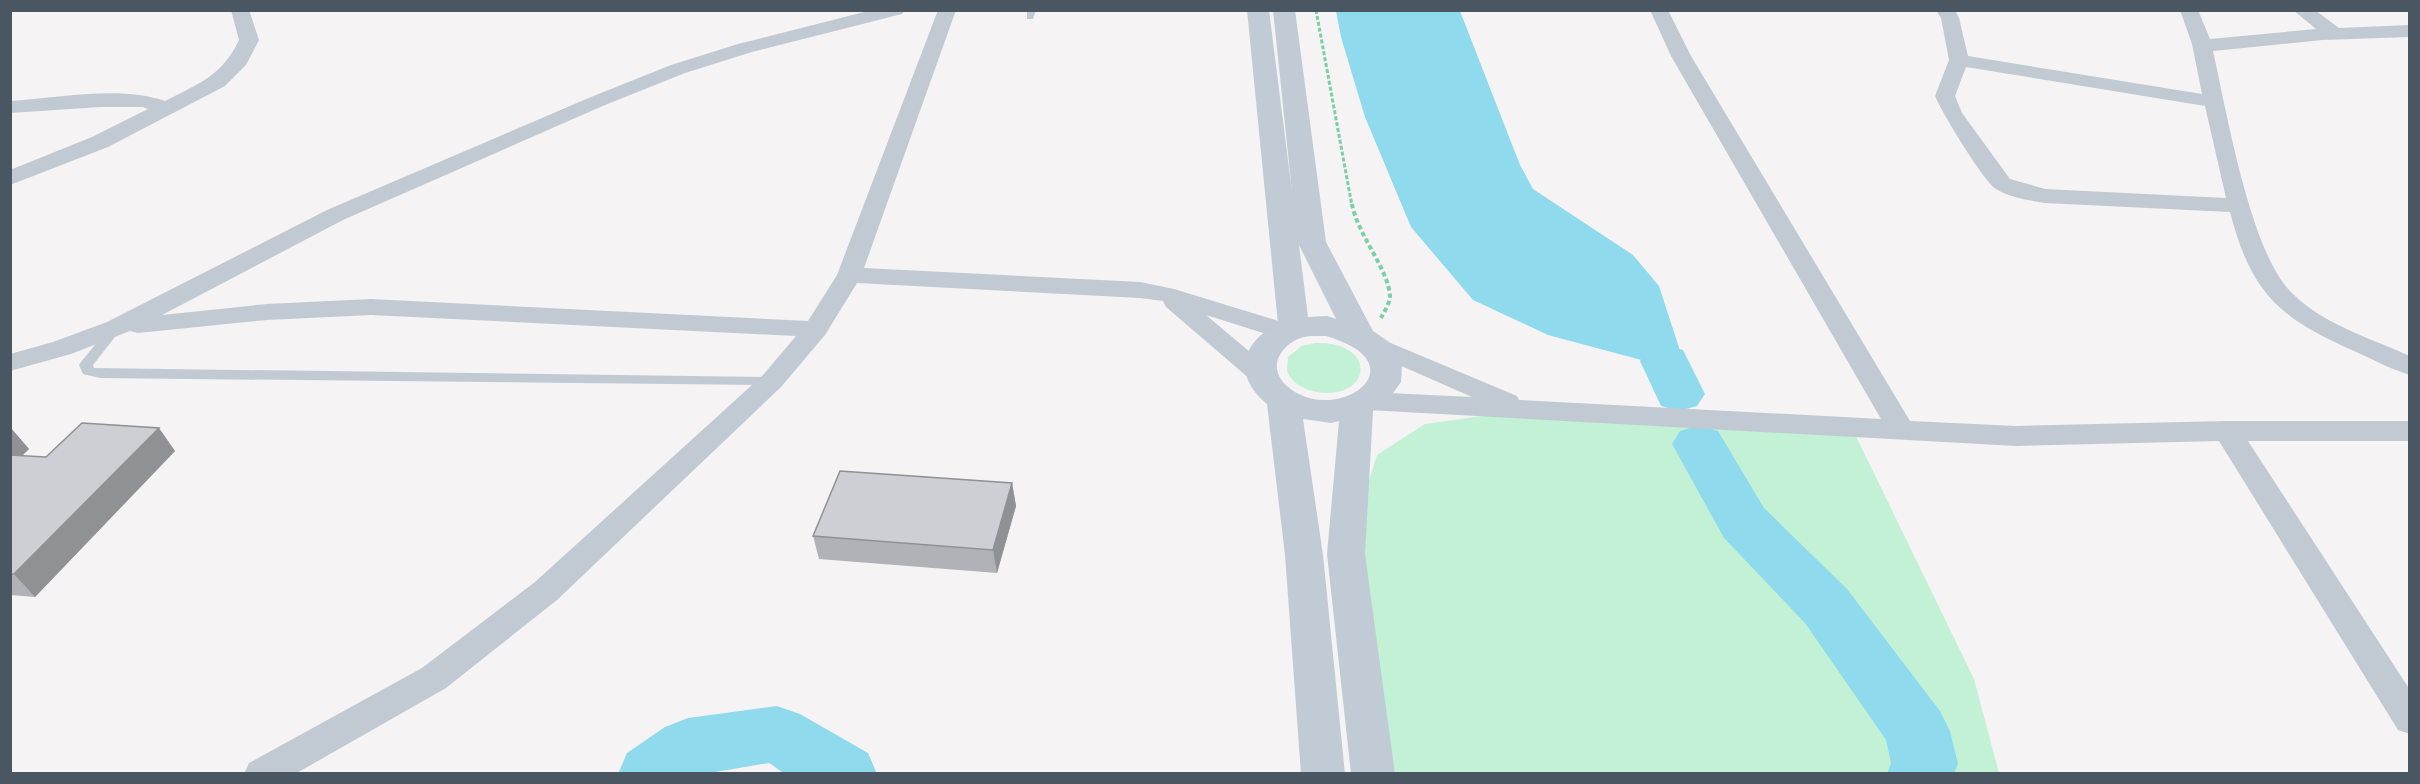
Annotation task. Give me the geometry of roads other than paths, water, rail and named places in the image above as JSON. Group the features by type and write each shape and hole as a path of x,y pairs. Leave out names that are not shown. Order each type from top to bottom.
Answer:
{"street":[{"path":"10,178 100,142 218,82 239,61 249,40 240,10"},
{"path":"10,363 62,348 116,328 335,215 598,100 678,69 745,48 896,10"},
{"path":"262,774 434,678 546,591 772,381 816,329 849,275 947,10"},
{"path":"1258,10 1290,331"},
{"path":"1284,10 1312,242 1367,340 1386,361 1388,368 1387,380 1380,391 1363,404 1346,554 1373,774"},
{"path":"1659,10 1681,56 1902,431"},
{"path":"1945,10 1950,18 1959,60 1945,96 1952,113 2002,184 2023,192 2045,196 2240,206"},
{"path":"2189,10 2202,46 2240,206 2264,276 2279,295 2303,315 2409,366"},
{"path":"2302,10 2335,34"},
{"path":"2202,46 2335,34 2409,31"},
{"path":"1959,60 2215,102"},
{"path":"10,107 144,100 167,109"},
{"path":"849,275 1083,286 1165,294 1290,331"},
{"path":"1165,294 1272,387 1313,410 1336,411 1363,404 1525,410 2016,436 2227,431 2409,431"},
{"path":"116,328 267,312 371,307 816,329"},
{"path":"1323,774 1304,555 1272,387 1259,362 1264,350 1273,340 1290,331 1327,326 1367,340 1525,410"},
{"path":"2227,431 2409,720"}],"lane":[{"path":"116,328 86,366 88,371 100,374 772,381"}],"water":[{"path":"1336,11 1460,11 1520,165 1533,189 1633,255 1659,286 1682,357 1649,362 1548,335 1473,300 1411,227 1365,117 1341,37"}],"waterway":[{"path":"1665,361 1679,394"},
{"path":"1699,444 1744,523 1826,606 1917,731 1925,764 1920,774"},
{"path":"651,774 688,747 777,734 844,774"}]}
